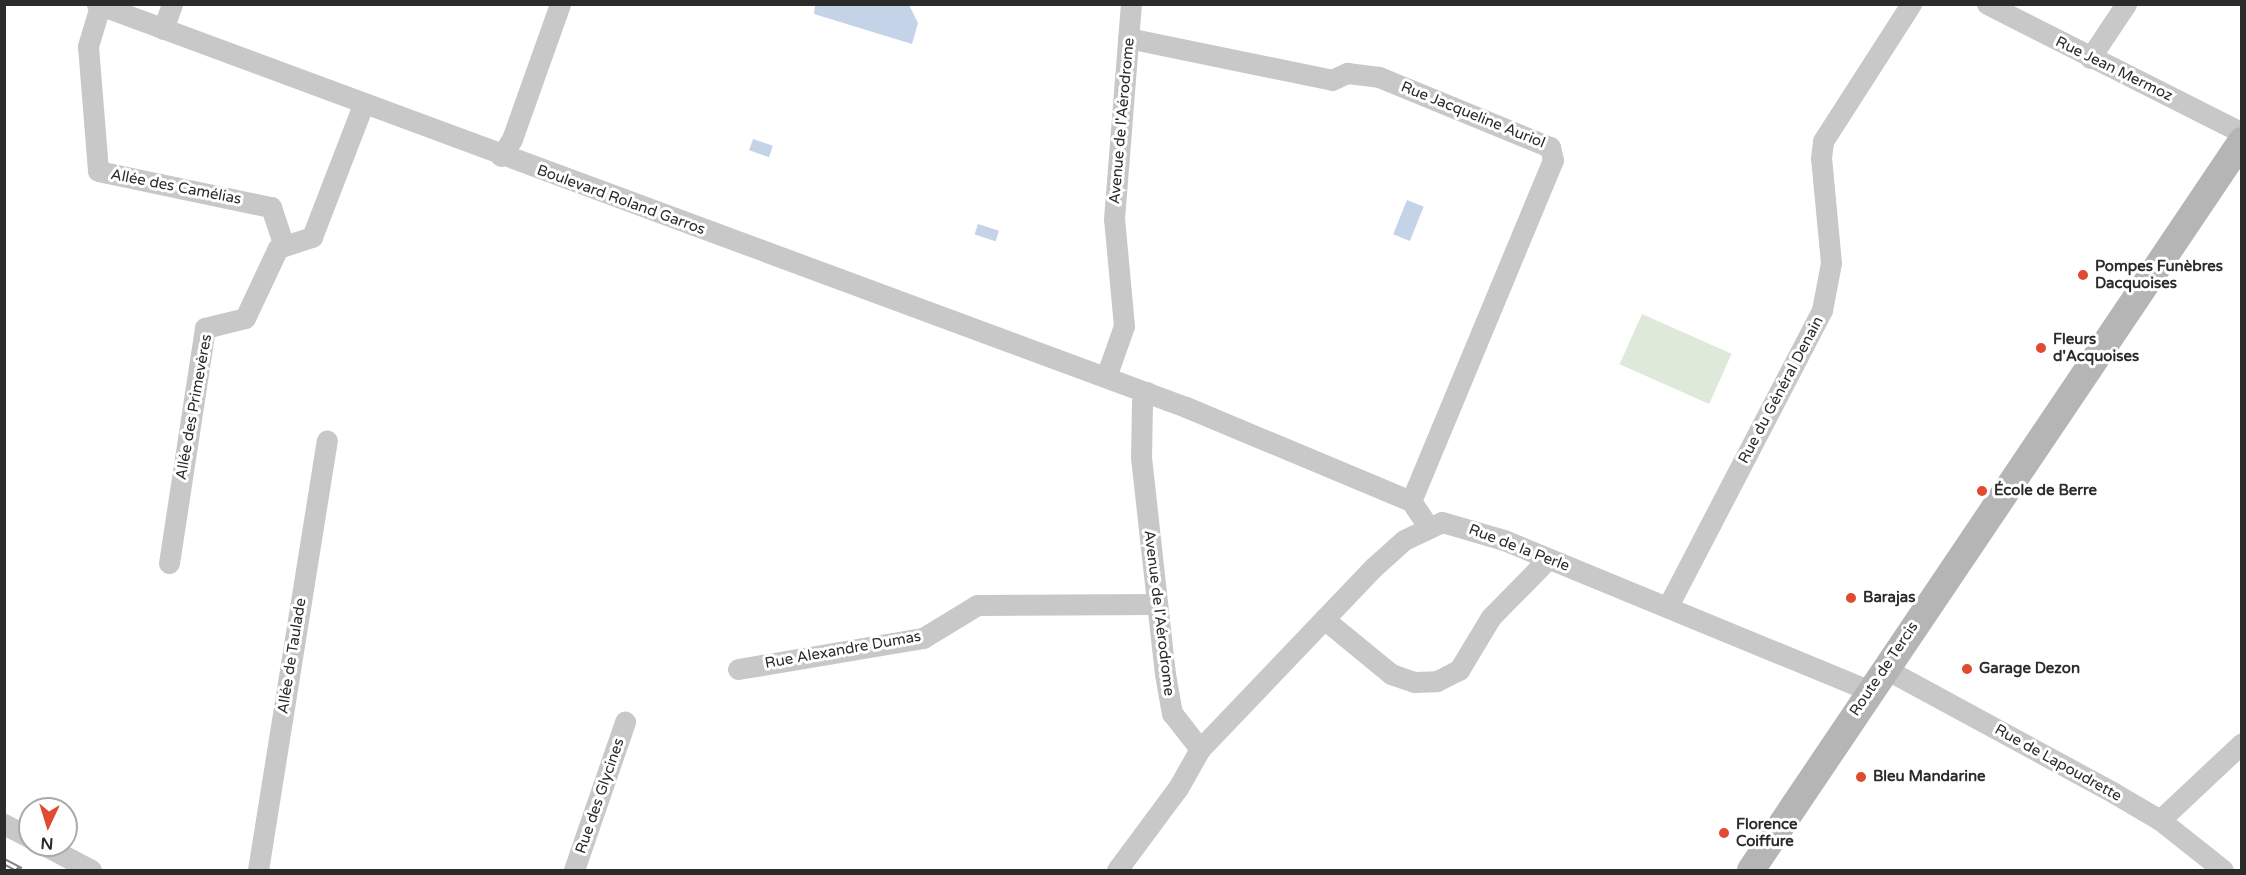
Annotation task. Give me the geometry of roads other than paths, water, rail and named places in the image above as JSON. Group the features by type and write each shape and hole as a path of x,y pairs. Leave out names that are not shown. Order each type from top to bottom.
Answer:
{"main road":[{"name":"Route de Tercis","path":"1751,870 2241,141"}],"street":[{"path":"163,29 172,4"},
{"path":"501,156 512,140 560,4"},
{"name":"Avenue de l'Aérodrome","path":"1106,378 1124,326 1114,219 1131,4"},
{"name":"Rue du Général Denain","path":"1668,606 1822,310 1831,263 1821,158 1824,141 1911,4"},
{"name":"Rue Jean Mermoz","path":"1987,4 2241,133"},
{"path":"2090,58 2126,4"},
{"name":"Boulevard Roland Garros","path":"99,5 501,156 1147,392"},
{"name":"Allée des Camélias","path":"99,5 88,46 98,171 271,207 284,246"},
{"name":"Rue Jacqueline Auriol","path":"1128,38 1332,80 1347,73 1379,77 1550,147 1553,160 1411,501"},
{"path":"284,246 312,237 363,105"},
{"name":"Allée des Primevères","path":"169,563 205,328 245,318 278,248 284,246"},
{"path":"1147,392 1411,501 1428,526"},
{"name":"Avenue de l'Aérodrome","path":"1147,392 1142,402 1141,457 1156,604 1172,713 1183,731 1200,749"},
{"name":"Allée de Taulade","path":"258,870 327,441"},
{"name":"Rue de la Perle","path":"1200,749 1324,619 1404,540 1428,526 1442,522 1463,526 1668,606 1877,680"},
{"path":"1324,619 1390,674 1414,682 1437,681 1459,670 1491,617 1548,559"},
{"name":"Rue Alexandre Dumas","path":"738,669 923,638 977,605 1156,604"},
{"name":"Rue de Lapoudrette","path":"1877,680 2160,820 2223,870"},
{"name":"Rue des Glycines","path":"574,870 625,722"},
{"path":"2160,820 2241,743"},
{"path":"1118,870 1178,788 1200,749"},
{"path":"4,824 18,832"},
{"path":"67,857 91,870"}],"water":[{"path":"815,5 909,5 918,23 912,44 814,14"},
{"path":"753,139 773,146 769,157 749,150"},
{"path":"1407,200 1424,207 1410,241 1393,234"},
{"path":"978,224 999,231 996,241 975,234"}],"railway":[{"path":"4,861 21,870"}],"place":[{"name":"Pompes Funèbres Dacquoises","path":"2083,275"},
{"name":"Fleurs d'Acquoises","path":"2041,348"},
{"name":"École de Berre","path":"1982,491"},
{"name":"Barajas","path":"1851,598"},
{"name":"Garage Dezon","path":"1967,669"},
{"name":"Bleu Mandarine","path":"1861,777"},
{"name":"Florence Coiffure","path":"1724,833"}]}
